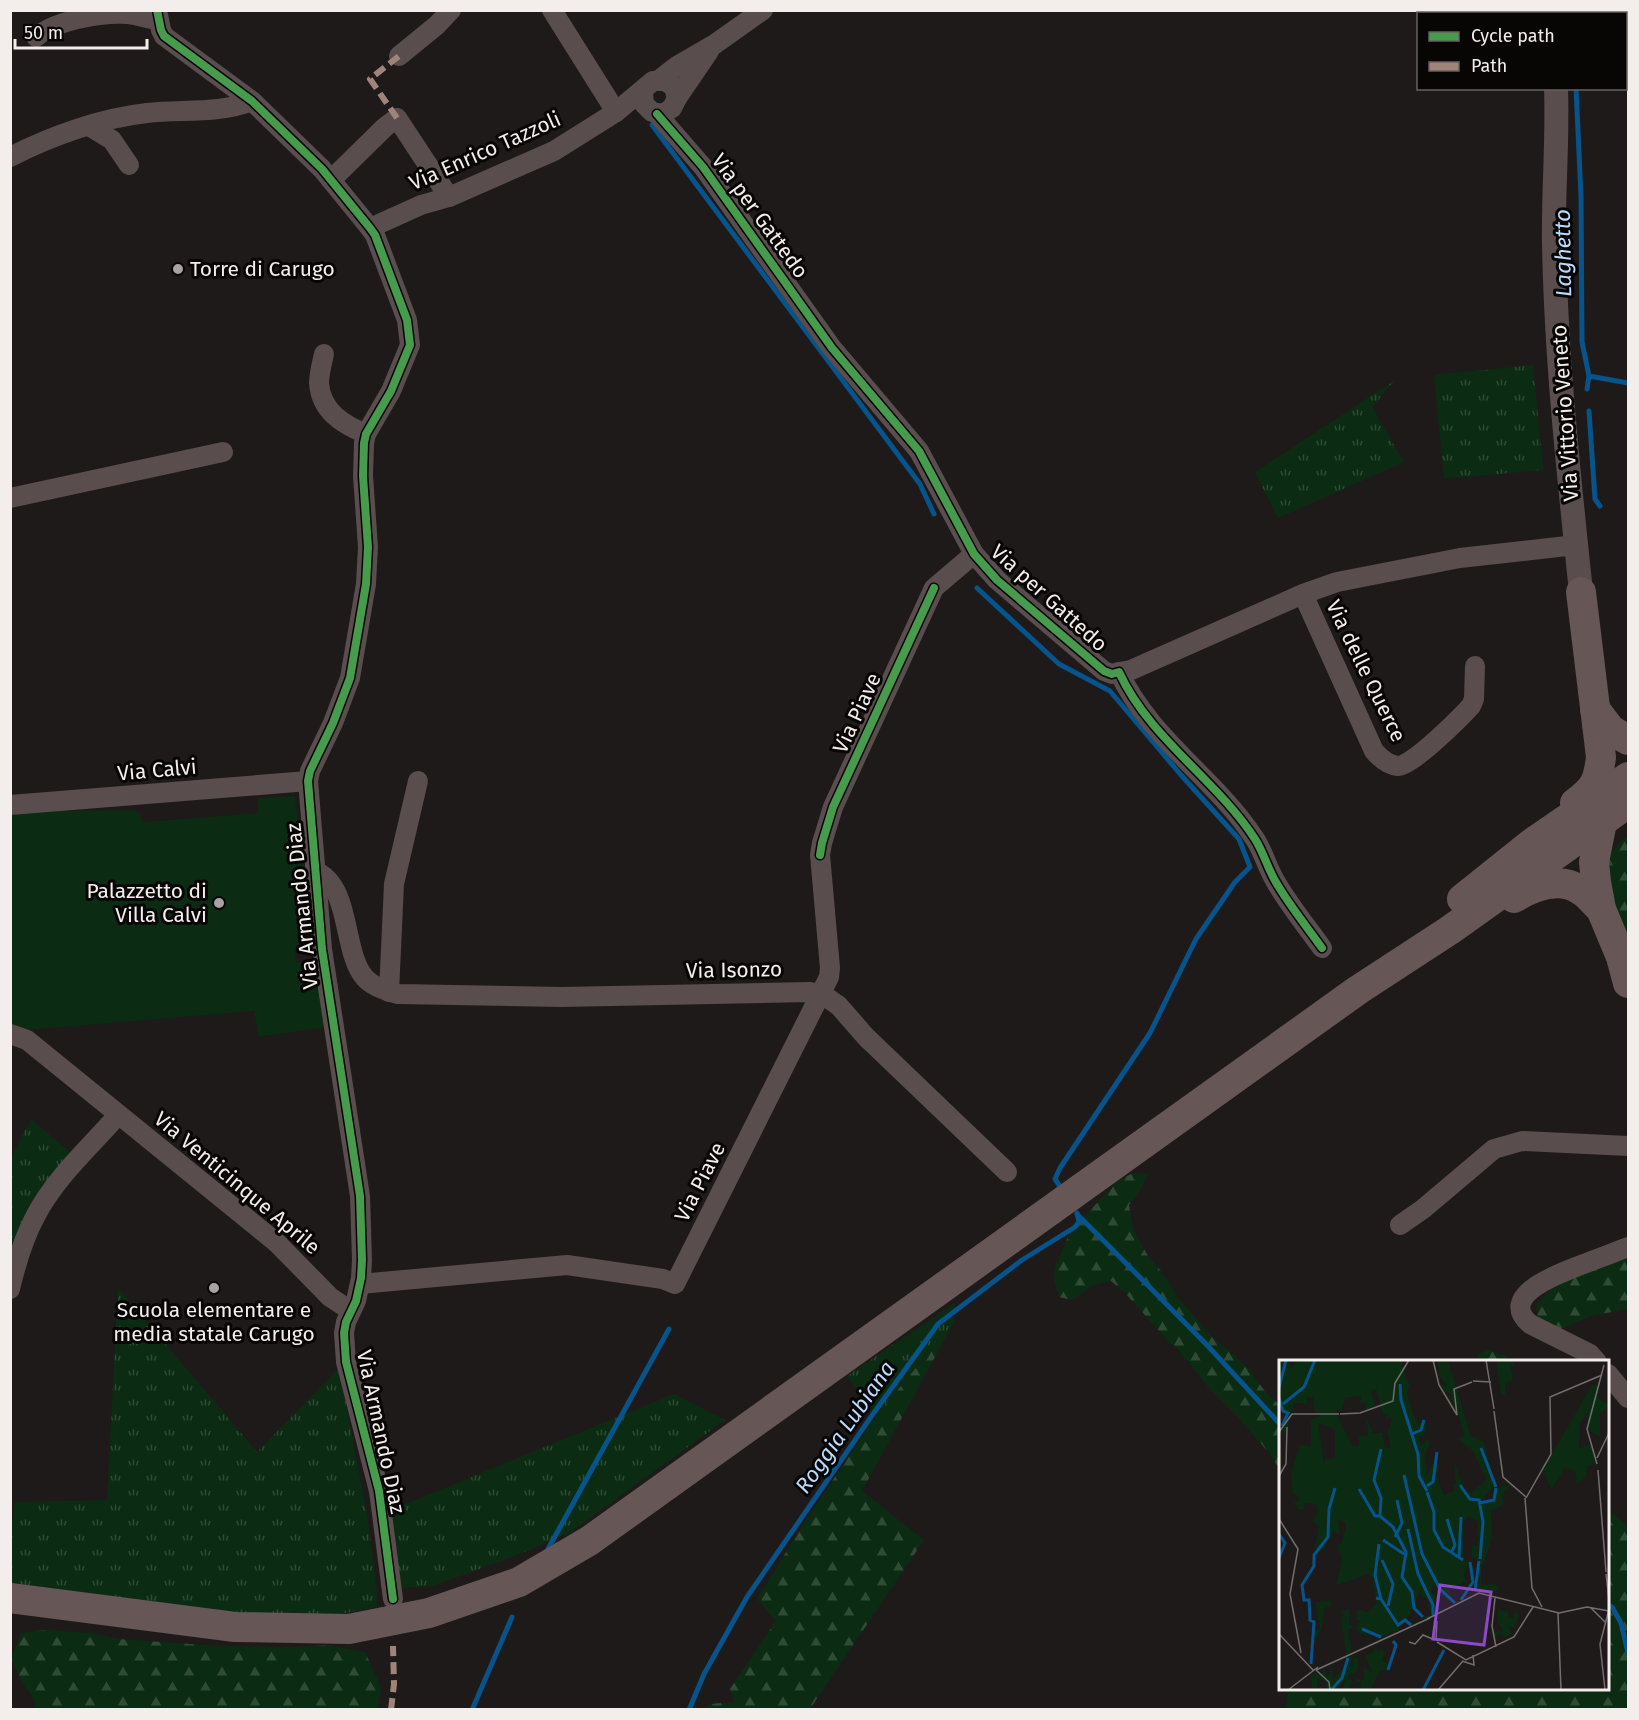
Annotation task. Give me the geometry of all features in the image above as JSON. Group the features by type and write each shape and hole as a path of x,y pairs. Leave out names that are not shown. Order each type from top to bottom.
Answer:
{"main road":[{"path":"1551,830 1568,808 1596,784 1601,758 1581,592"},
{"path":"1595,709 1611,730 1629,740"},
{"path":"1358,990 1457,902 1551,830 1629,777"},
{"path":"10,1598 235,1627 349,1629 429,1613 519,1582 589,1542 1358,990 1450,930 1629,803"},
{"path":"1602,822 1594,862 1601,909 1629,983"},
{"path":"1450,930 1498,909 1529,889 1547,884 1566,883 1581,890 1601,909"}],"street":[{"path":"399,56 437,25 451,10"},
{"path":"552,10 616,112 654,113 668,112 715,44 763,10"},
{"path":"36,37 83,18 158,15"},
{"name":"Via Armando Diaz","path":"158,15 164,36 252,101 331,180 375,235 407,321 410,345 391,391 366,434 363,476 368,547 366,584 360,630 350,678 333,723 310,771 308,781 322,949 360,1196 362,1260 360,1284 344,1333 346,1362 379,1491 393,1599"},
{"name":"Via Enrico Tazzoli","path":"370,228 421,206 449,197 554,151 616,112 677,66 715,44"},
{"path":"654,113 644,104 643,93 652,84 664,81 674,87 676,101"},
{"name":"Via Vittorio Veneto","path":"1556,90 1554,243 1560,357 1581,592"},
{"path":"10,157 89,126 136,114 236,107 252,101"},
{"name":"Via per Gattedo","path":"676,101 692,154"},
{"name":"Via per Gattedo","path":"654,113 692,154 832,348 919,451 974,554 997,580 1104,671 1112,674 1119,672 1131,696 1255,839 1276,884 1322,948"},
{"path":"331,180 397,118 449,197"},
{"path":"89,126 112,140 129,165"},
{"path":"324,354 319,383 324,403 335,417 348,427 366,434"},
{"path":"10,498 223,452"},
{"name":"Via delle Querce","path":"1119,672 1131,670 1303,594 1337,582 1496,552 1576,545"},
{"name":"Via Piave","path":"360,1284 567,1265 663,1279 675,1284 830,977 820,865 822,843 833,807 934,588 974,554"},
{"name":"Via delle Querce","path":"1303,594 1374,751 1391,764 1398,766 1411,762 1471,706 1475,666"},
{"name":"Via Calvi","path":"10,805 308,781"},
{"path":"389,992 394,884 418,781"},
{"name":"Via Isonzo","path":"315,871 321,873 338,897 359,970 369,982 389,992 561,997 810,992 822,994"},
{"path":"822,994 839,1006 866,1037 1007,1172"},
{"name":"Via Venticinque Aprile","path":"10,1035 27,1040 277,1243 330,1297 351,1311"},
{"path":"10,1289 19,1255 39,1210 50,1193 118,1115"},
{"path":"1400,1225 1423,1209 1494,1149 1522,1141 1629,1146"},
{"path":"1595,1360 1590,1353 1530,1324 1522,1317 1520,1309 1523,1299 1531,1289 1545,1280 1629,1247"},
{"path":"1609,1375 1629,1398"}],"green space":[{"path":"1533,365 1543,470 1444,479 1434,375"},
{"path":"1394,381 1372,407 1404,462 1278,518 1255,472"},
{"path":"295,796 314,938 308,946 295,949 296,963 317,964 328,1027 258,1037 254,1011 38,1029 11,1029 11,815 52,811 134,810 140,813 143,822 258,813 258,798"},
{"path":"1628,835 1628,939 1608,894 1605,870 1608,859 1615,848"},
{"path":"31,1119 73,1155 32,1201 11,1248 11,1158"},
{"path":"1133,1173 1148,1174 1140,1191 1129,1205 1133,1229 1149,1258 1158,1267 1179,1299 1213,1338 1248,1368 1267,1394 1279,1404 1279,1468 1270,1454 1209,1388 1178,1349 1111,1281 1094,1285 1072,1300 1059,1297 1054,1280 1055,1267 1071,1230 1119,1180"},
{"path":"1628,1256 1628,1309 1590,1316 1564,1328 1554,1329 1538,1318 1536,1305 1555,1287 1578,1275"},
{"path":"118,1288 257,1452 339,1368 367,1514 377,1607 329,1616 247,1618 11,1587 10,1535 15,1502 107,1500"},
{"path":"955,1303 954,1322 876,1416 847,1376"},
{"path":"954,1322 862,1491 924,1540 810,1709 704,1709 709,1704 734,1702 730,1689 776,1621 757,1599 804,1523 876,1416"},
{"path":"1488,1350 1506,1356 1509,1360 1475,1360 1479,1354"},
{"path":"674,1394 725,1420 569,1533 433,1586 399,1588 389,1521 396,1508"},
{"path":"1609,1511 1628,1526 1628,1709 1286,1709 1289,1690 1609,1690"},
{"path":"44,1630 91,1633 118,1639 220,1646 327,1645 365,1652 381,1687 378,1709 36,1709 34,1699 21,1681 11,1658 22,1633"}],"waterway":[{"name":"Laghetto","path":"1576,90 1581,196 1582,342 1589,376 1628,383"},
{"path":"652,125 920,484 934,514"},
{"path":"1587,389 1589,376"},
{"path":"1589,411 1595,499 1600,506"},
{"path":"977,588 1059,664 1110,691 1239,839 1250,867 1235,882 1196,939 1150,1033 1060,1168 1055,1179 1061,1188"},
{"name":"Roggia Lubiana","path":"689,1710 704,1674 747,1597 938,1324 1022,1260 1075,1227 1079,1222 1077,1213"},
{"path":"1077,1214 1206,1344 1279,1423"},
{"path":"548,1549 669,1329"},
{"path":"1609,1606 1621,1623 1628,1653"},
{"path":"472,1710 512,1617"}],"marked path":[{"path":"397,118 370,79 399,56"},
{"path":"391,1710 394,1684 393,1646"}],"cycle path":[{"path":"157,10 164,36 252,101 322,169 370,228 375,235 407,320 410,345 391,391 366,434 364,443 363,476 368,547 366,584 350,678 333,723 310,771 308,781 322,949 360,1196 361,1278 356,1301 346,1322 344,1333 346,1362 379,1491 393,1599"},
{"path":"657,114 703,167 832,348 919,451 974,554 997,580 1104,671 1112,674 1119,672 1147,718 1239,817 1258,844 1282,892 1322,948"},
{"path":"820,855 833,807 934,588"}],"place":[{"name":"Torre di Carugo","path":"178,269"},
{"name":"Palazzetto di Villa Calvi","path":"219,903"},
{"name":"Scuola elementare e media statale Carugo","path":"214,1288"}]}
